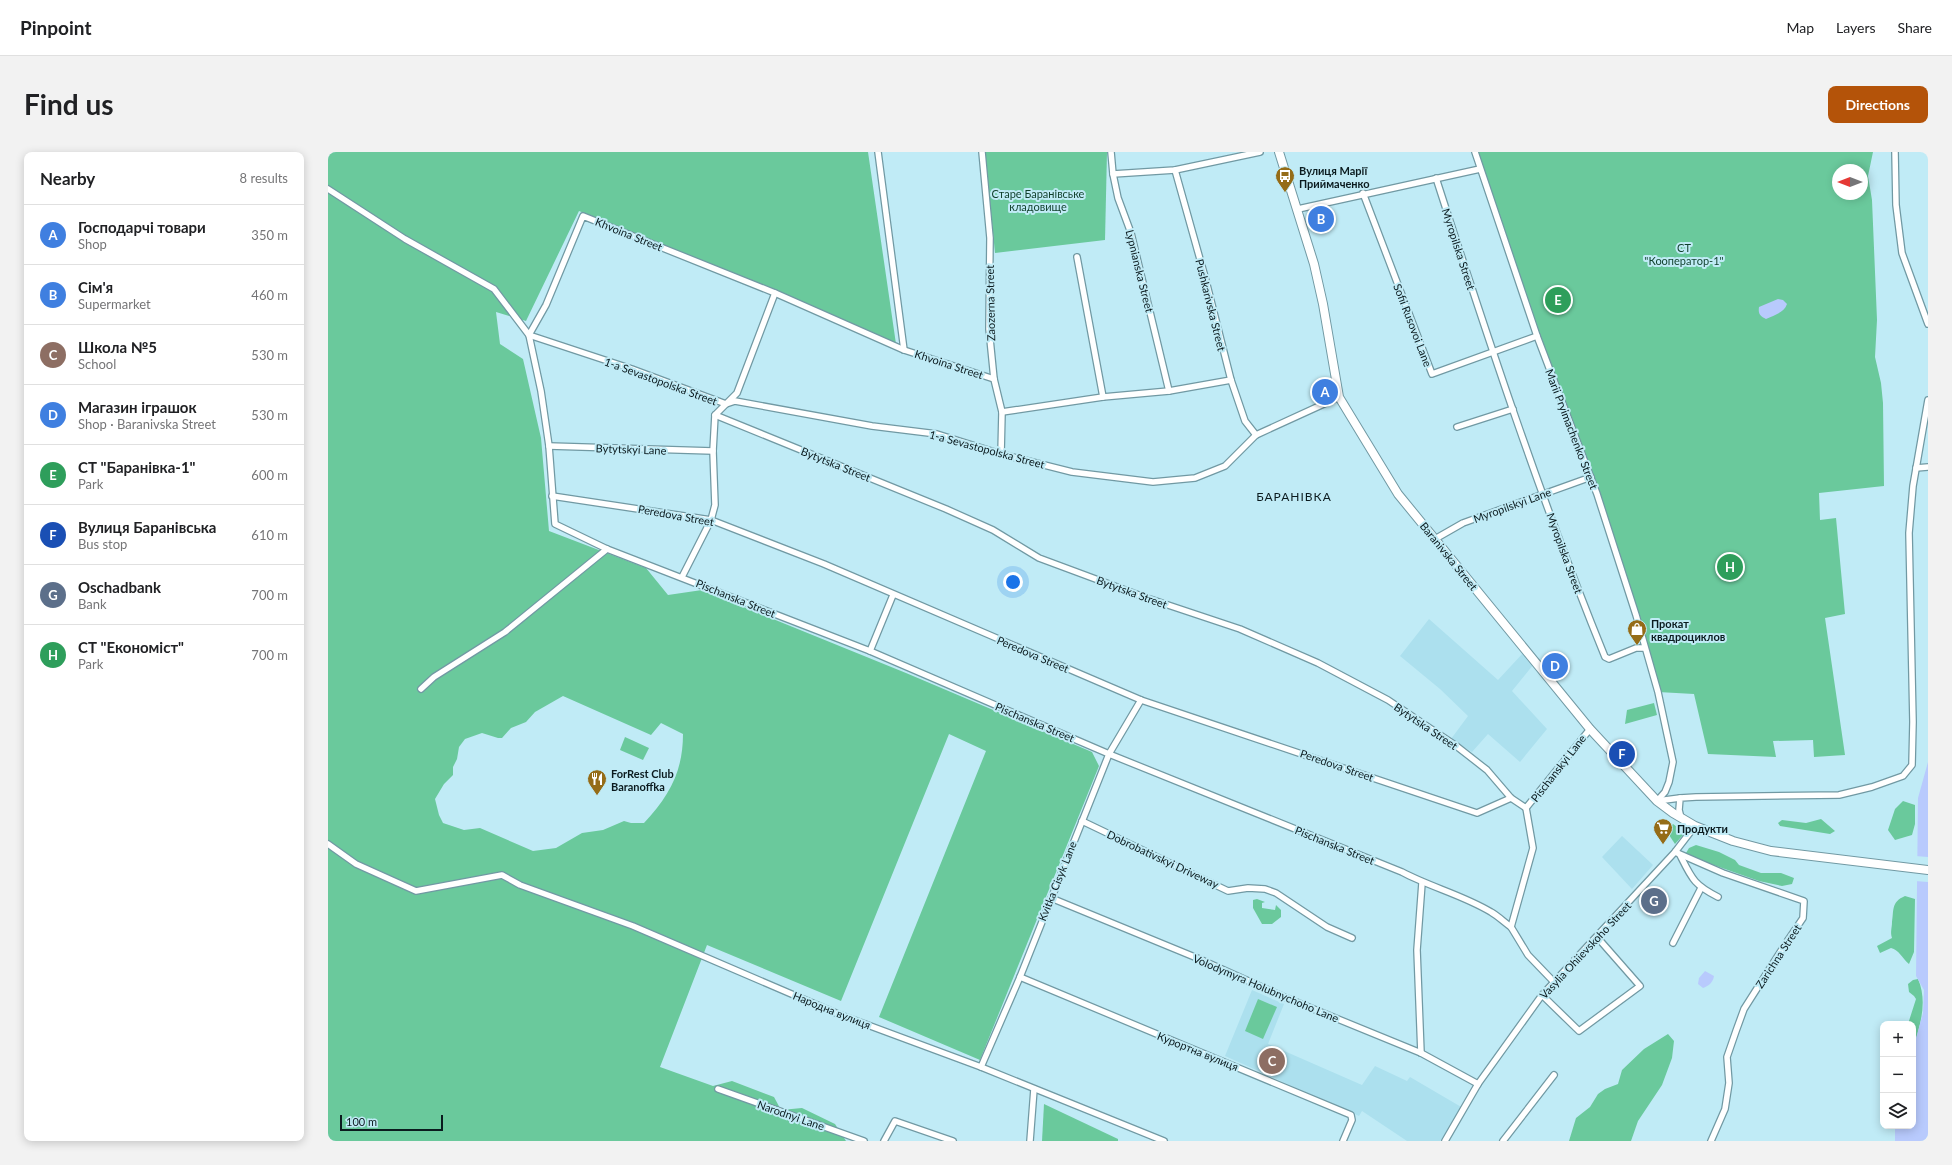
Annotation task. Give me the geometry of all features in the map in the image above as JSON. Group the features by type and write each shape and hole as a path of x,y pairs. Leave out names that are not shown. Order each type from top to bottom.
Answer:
{"main road":[{"name":"Baranivska Street","path":"1280,152 1314,264 1322,297 1339,397 1398,494 1590,729 1657,801 1694,826 1733,841 1771,852 1928,870"}],"street":[{"name":"Khvoina Street","path":"878,152 904,350"},
{"name":"Zaozerna Street","path":"982,152 990,238 989,329 994,379 1002,412 1001,454"},
{"name":"Lypnianska Street","path":"1111,152 1113,174 1118,198 1131,233 1169,391"},
{"path":"1113,174 1175,170 1260,152"},
{"name":"Marii Pryimachenko Street","path":"1475,152 1537,336 1591,478 1636,616 1644,648"},
{"path":"1895,152 1896,205 1902,253 1928,324"},
{"path":"1298,209 1363,193 1480,169"},
{"name":"Pushkarivska Street","path":"1175,170 1205,277 1230,380 1245,421 1256,435"},
{"name":"Myropilska Street","path":"1436,178 1493,352 1543,493 1604,657 1609,659 1636,648 1644,648"},
{"path":"328,189 405,239 494,289 529,336 541,391 549,446 552,496"},
{"name":"Sofii Rusovoi Lane","path":"1363,193 1432,374 1537,336"},
{"name":"Khvoina Street","path":"529,336 546,305 583,216 774,294 904,350 994,379"},
{"path":"1077,257 1102,397"},
{"path":"682,576 711,520 715,505 713,451 715,415 737,392 774,294"},
{"name":"1-a Sevastopolska Street","path":"529,336 632,370 726,404 735,401 872,426 938,434 1001,454 1072,472 1153,482 1195,478 1225,466 1256,435 1339,397"},
{"path":"1002,412 1102,397 1169,391 1230,380"},
{"path":"1657,801 1696,796 1839,795 1872,787 1903,776 1912,764 1914,722 1909,533 1916,468 1928,400"},
{"path":"1457,427 1514,410"},
{"name":"Bytytska Street","path":"715,415 946,509 993,530 1039,558 1144,597 1240,629 1318,663 1388,700 1455,745 1488,770 1511,798 1526,808"},
{"name":"Bytytskyi Lane","path":"549,446 713,451"},
{"path":"1916,468 1928,467"},
{"name":"Myropilskyi Lane","path":"1435,539 1463,523 1543,493 1591,478"},
{"name":"Peredova Street","path":"552,496 711,520 824,564 893,595 1141,700 1477,813 1511,798"},
{"name":"Pischanska Street","path":"552,496 555,524 607,548 682,576 870,651 1109,754 1402,872 1422,883 1491,911 1510,927"},
{"path":"421,689 434,677 505,632 607,548"},
{"path":"870,651 893,595"},
{"path":"1644,648 1658,692 1673,762 1669,782 1665,792 1657,801"},
{"name":"Kvitka Cisyk Lane","path":"982,1067 1020,977 1109,754 1141,700"},
{"name":"Pischanskyi Lane","path":"1510,927 1533,848 1526,808 1590,729"},
{"path":"1680,798 1679,810 1682,818"},
{"name":"Dobrobativskyi Driveway","path":"1082,821 1228,891 1248,888 1265,889 1276,893 1327,926 1352,938"},
{"name":"Vasylia Ohiievskoho Street","path":"1445,1141 1478,1084 1553,981 1677,853 1694,826"},
{"name":"Народна вулиця","path":"328,844 356,864 416,891 502,875 520,885 633,926 838,1014 982,1067 1164,1141"},
{"path":"1677,853 1689,874 1701,888 1718,897"},
{"name":"Zarichna Street","path":"1677,853 1723,873 1804,901 1803,918 1744,1009 1727,1057 1729,1083 1724,1109 1711,1141"},
{"path":"1421,1053 1417,950 1422,883"},
{"path":"1673,943 1701,888"},
{"name":"Volodymyra Holubnychoho Lane","path":"1051,898 1197,958 1284,998 1421,1053 1478,1084"},
{"path":"1510,927 1528,955 1553,981"},
{"path":"1542,995 1579,1030 1640,986 1597,937"},
{"name":"Курортна вулиця","path":"1020,977 1350,1115 1352,1120 1343,1141"},
{"path":"1503,1141 1554,1076"},
{"path":"1030,1141 1034,1089"},
{"name":"Narodnyi Lane","path":"718,1090 864,1141"},
{"path":"884,1141 895,1121 953,1141"}],"shaded area":[{"path":"1778,299 1783,300 1787,304 1784,310 1766,319 1761,316 1759,313 1759,307"},
{"path":"1429,619 1498,680 1523,653 1533,665 1512,691 1547,729 1520,762 1488,734 1472,752 1451,739 1468,716 1440,689 1400,656"},
{"path":"1928,762 1928,1141 1895,1141 1895,1129 1916,1129 1916,1038 1923,1013 1924,990 1916,976 1918,798"},
{"path":"1622,836 1653,865 1632,889 1602,857"},
{"path":"1705,971 1714,976 1713,981 1703,988 1698,984 1699,978"},
{"path":"1252,990 1284,1004 1268,1044 1362,1085 1375,1066 1407,1081 1410,1077 1463,1108 1440,1141 1407,1141 1362,1111 1359,1116 1225,1056"}],"green space":[{"path":"328,152 868,152 896,344 780,292 579,211 526,321 496,312 500,344 523,359 541,438 549,531 646,568 668,595 702,590 906,673 1092,752 1099,766 980,1060 879,1017 986,751 949,734 841,1001 707,945 660,1067 713,1086 732,1081 774,1097 781,1110 802,1108 835,1124 846,1141 328,1141","holes":["563,696 651,735 661,723 683,734 680,760 673,783 661,803 644,823 631,823 624,821 603,830 582,833 556,848 533,851 480,828 464,830 443,823 439,815 435,799 444,784 453,775 453,767 457,759 459,747 465,739 482,733 502,738 511,728 526,722 535,712"]},
{"name":"Старе Баранівське кладовище","path":"985,152 1107,152 1105,240 995,253"},
{"name":"СТ \"Кооператор-1\"","path":"1475,152 1873,152 1868,176 1872,200 1877,320 1875,357 1881,383 1883,403 1884,486 1819,493 1820,520 1836,518 1845,614 1825,618 1845,755 1814,757 1813,740 1773,741 1776,757 1708,754 1694,694 1658,692 1597,494 1537,336"},
{"path":"1654,703 1657,715 1625,724 1627,710"},
{"path":"625,737 649,748 643,760 620,750"},
{"path":"1903,801 1915,805 1915,824 1912,835 1895,840 1888,830 1895,809"},
{"path":"1821,819 1835,831 1830,834 1780,826 1778,823 1782,820 1806,823"},
{"path":"1673,824 1684,832 1675,844 1669,835 1669,828"},
{"path":"1696,845 1719,852 1735,860 1739,865 1761,873 1781,873 1794,878 1792,884 1782,886 1759,881 1688,856 1686,853 1689,848"},
{"path":"1905,896 1915,899 1914,952 1909,964 1894,949 1891,948 1880,953 1877,946 1892,938 1891,932 1893,910 1897,901"},
{"path":"1257,899 1265,902 1262,903 1262,908 1275,910 1276,905 1281,910 1281,917 1272,924 1262,924 1253,908 1253,900"},
{"path":"1918,979 1921,988 1923,1005 1916,1038 1916,1021 1909,1021 1916,999 1909,992 1908,984 1913,980"},
{"path":"1258,999 1277,1007 1263,1039 1245,1031"},
{"path":"1668,1034 1674,1041 1672,1058 1662,1085 1638,1121 1631,1141 1569,1141 1576,1118 1590,1107 1598,1094 1605,1089 1618,1084 1622,1070 1644,1049"},
{"path":"1044,1104 1118,1139 1118,1141 1042,1141"}],"pier":[{"path":"1915,856 1928,857 1928,882 1915,881"}],"place":[{"name":"Вулиця Марії Приймаченко","path":"1285,193"},
{"name":"Сім'я","path":"1321,219"},
{"name":"СТ \"Баранівка-1\"","path":"1558,300"},
{"name":"Господарчі товари","path":"1325,392"},
{"name":"СТ \"Економіст\"","path":"1730,567"},
{"name":"Прокат квадроциклов","path":"1637,646"},
{"name":"Магазин іграшок","path":"1555,666"},
{"name":"Вулиця Баранівська","path":"1622,754"},
{"name":"ForRest Club Baranoffka","path":"597,796"},
{"name":"Продукти","path":"1663,845"},
{"name":"Oschadbank","path":"1654,901"},
{"name":"Школа №5","path":"1272,1061"}],"district":[{"name":"БАРАНІВКА","path":"1294,496"}]}
